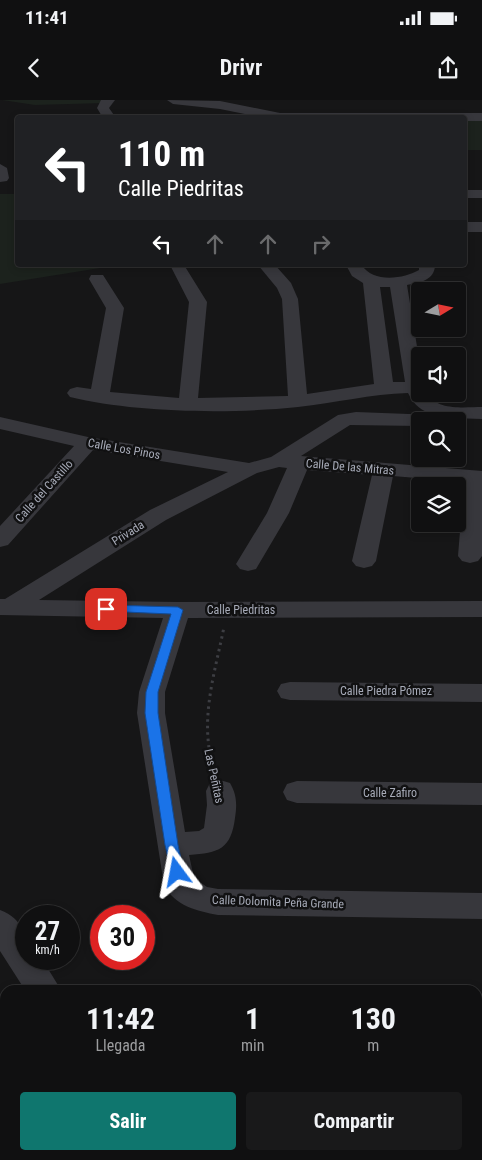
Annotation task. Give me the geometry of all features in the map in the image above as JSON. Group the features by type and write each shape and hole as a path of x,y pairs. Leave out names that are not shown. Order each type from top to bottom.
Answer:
{"street":[{"path":"108,115 103,108 109,100"},
{"path":"170,105 213,104 253,106 275,115"},
{"path":"170,105 206,115"},
{"path":"294,115 315,112 439,115"},
{"path":"467,116 482,117"},
{"path":"467,194 482,194"},
{"path":"467,227 482,227"},
{"path":"178,267 198,302 188,405"},
{"path":"268,267 285,287 290,299 298,401"},
{"path":"354,267 354,270 371,280 398,283 421,278 427,272 427,267"},
{"path":"97,278 114,308 99,396"},
{"path":"371,280 384,388"},
{"path":"398,283 411,354"},
{"path":"77,393 137,402 188,405 245,405 298,401 384,388 411,392"},
{"path":"425,402 427,405 445,410 482,412"},
{"path":"278,461 340,421 356,418 411,420"},
{"path":"466,422 482,423"},
{"name":"Calle Los Pinos","path":"0,423 88,443 250,469"},
{"name":"Calle del Castillo","path":"0,540 88,443"},
{"name":"Calle De las Mitras","path":"278,461 478,477"},
{"name":"Privada","path":"48,596 137,528 196,494 250,469 278,461"},
{"path":"248,564 278,513 300,462"},
{"path":"364,561 384,469"},
{"path":"470,556 478,477"},
{"name":"Calle Piedritas","path":"6,607 48,596 178,610 482,609"},
{"name":"Calle Dolomita Peña Grande","path":"178,610 152,692 151,713 180,885 200,899 218,902 482,906"},
{"name":"Calle Piedra Pómez","path":"290,691 482,693"},
{"name":"Las Peñitas","path":"172,845 205,842 218,834 222,805 220,791"},
{"name":"Calle Zafiro","path":"297,792 482,794"},
{"path":"0,924 41,985"}],"path":[{"name":"Las Peñitas","path":"220,791 208,753 206,719 228,610"}],"shaded area":[{"path":"2,100 107,100 104,103 35,105"},
{"path":"467,120 482,120 482,150 467,150"},
{"path":"0,194 15,194 15,267 106,267 0,284"}],"route":[{"path":"106,609 178,610 152,692 151,713 177,872"}]}
